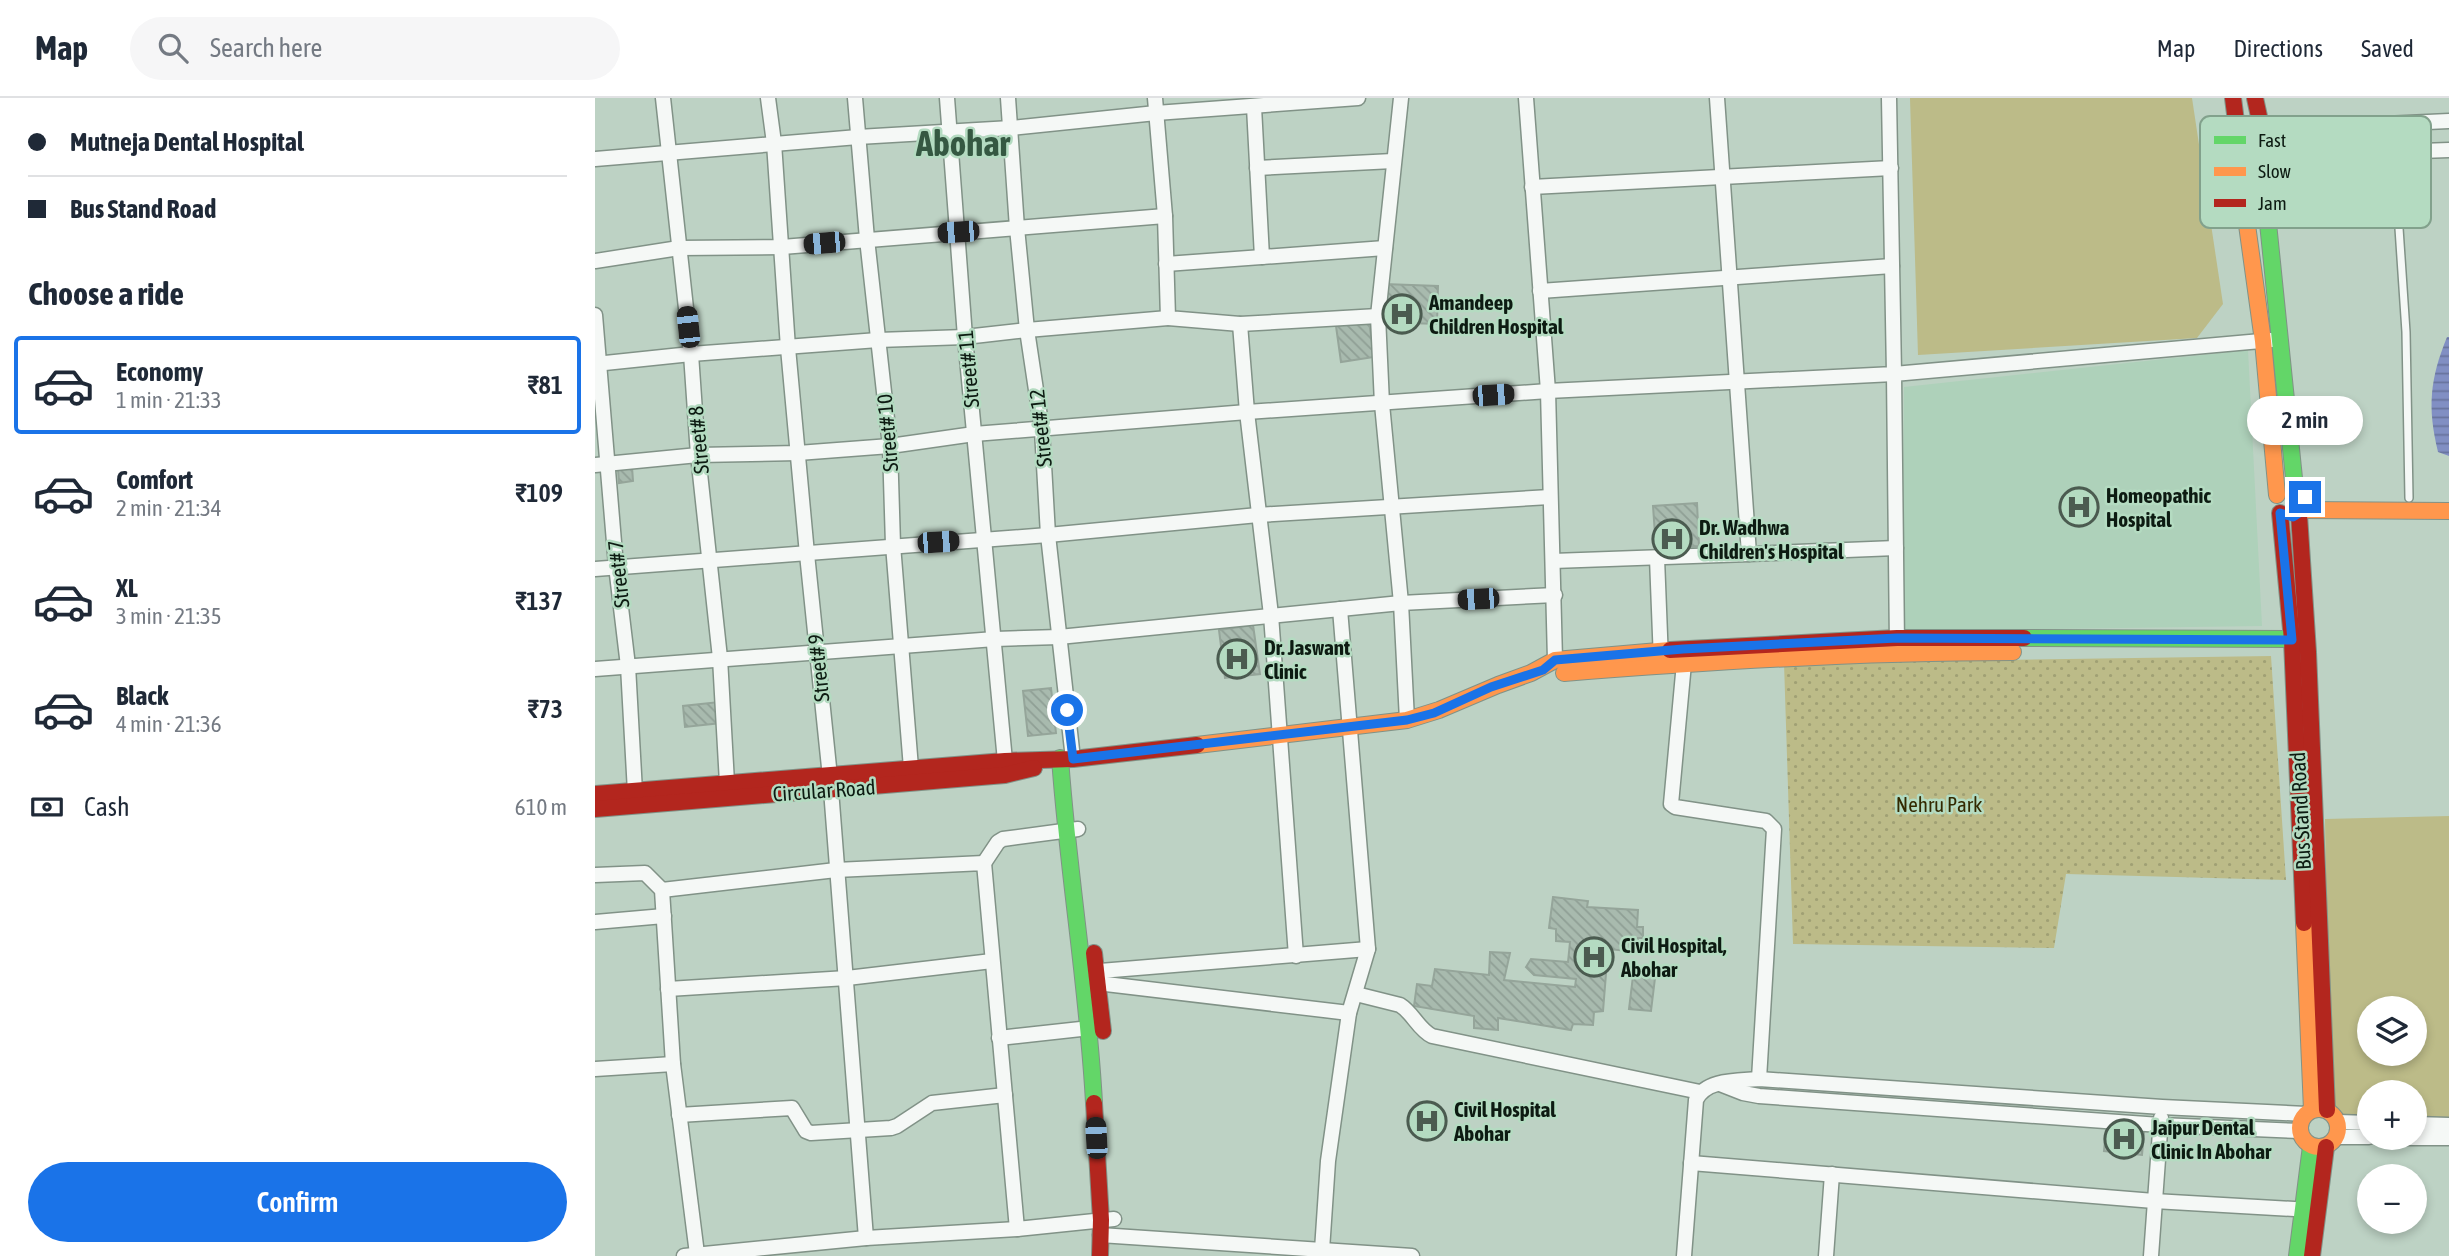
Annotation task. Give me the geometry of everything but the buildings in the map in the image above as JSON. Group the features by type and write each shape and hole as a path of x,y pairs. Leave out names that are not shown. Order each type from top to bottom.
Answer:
{"main road":[{"name":"Bus Stand Road","path":"2233,98 2235,116"},
{"name":"Bus Stand Road","path":"2255,98 2259,116"},
{"name":"Bus Stand Road","path":"2247,228 2263,341 2277,508 2280,513 2300,645"},
{"name":"Bus Stand Road","path":"2272,228 2280,339 2301,502 2300,645 2306,919 2322,1126 2310,1210"},
{"path":"2277,495 2288,487 2301,502 2449,511"},
{"path":"2301,502 2449,498"},
{"path":"2280,513 2293,517 2301,502"},
{"name":"Circular Road","path":"595,794 727,783 831,784 911,768 1061,759 1407,720 1434,713 1549,665 1556,673 1661,658 1897,645 2300,645"},
{"name":"Circular Road","path":"1661,658 1684,663 1897,645"},
{"path":"1061,759 1091,977 1107,1228 1113,1256"},
{"name":"Circular Road","path":"595,809 831,784 1006,775 1061,759"},
{"path":"2300,1132 2305,1143 2322,1126"},
{"path":"2297,1256 2310,1210"},
{"path":"2310,1210 2312,1256"},
{"path":"1100,1256 1107,1228"}],"street":[{"name":"Street# 8","path":"663,98 720,658 727,783"},
{"name":"Street# 9","path":"768,98 807,554 831,784 866,1238"},
{"name":"Street# 10","path":"855,98 867,239 890,446 893,545 911,768"},
{"name":"Street# 11","path":"947,98 965,337 1005,761"},
{"name":"Street# 12","path":"1008,98 1017,228 1027,330 1042,430 1048,535 1059,637 1061,759"},
{"path":"595,159 858,136 1010,128 1155,105 1254,107 1358,98"},
{"path":"1401,98 1378,316 1382,404 1401,603 1407,720"},
{"path":"1526,98 1548,391 1555,595 1549,665"},
{"path":"1717,98 1749,554"},
{"path":"1889,98 1897,645"},
{"path":"1155,105 1165,216 1168,318"},
{"path":"1254,107 1262,257"},
{"path":"2431,122 2449,121"},
{"path":"2431,150 2449,150"},
{"path":"1257,168 1393,161"},
{"path":"1532,187 1891,168"},
{"path":"595,261 679,248 782,247 1165,216"},
{"path":"1167,264 1385,248"},
{"path":"1540,291 1892,266"},
{"name":"Street# 7","path":"595,315 601,465 628,666 635,792"},
{"path":"596,364 878,340 965,337 1168,318 1240,324 1378,316"},
{"path":"1240,324 1247,412 1271,615 1296,956"},
{"path":"601,465 698,455 798,453 890,446 974,435 1247,412 1548,391 1894,374 2280,339"},
{"path":"595,569 1048,535 1258,515 1550,497"},
{"path":"1553,561 1896,548"},
{"path":"1657,558 1661,658"},
{"path":"595,669 816,651 1059,637 1401,603 1555,595"},
{"path":"1328,1253 1328,1161 1349,1013 1368,949 1340,609"},
{"path":"1684,663 1671,804 1675,807 1766,821 1771,823 1774,829 1759,1079"},
{"path":"1017,1229 983,863 1003,839 1072,830"},
{"path":"663,890 836,870 983,863"},
{"path":"595,875 645,873 663,890 673,1064 691,1255 866,1238 1017,1229 1107,1228 1172,1249 1412,1256"},
{"path":"595,922 664,916"},
{"path":"1091,977 1368,949"},
{"path":"669,989 847,978 992,961"},
{"path":"1091,977 1349,1013"},
{"path":"1356,994 1400,1005 1426,1034 1432,1036 1700,1092"},
{"path":"999,1038 1096,1028"},
{"path":"595,1069 673,1064"},
{"path":"1684,1256 1696,1100 1707,1086 1759,1079 2162,1107 2322,1126 2357,1134"},
{"path":"1720,1084 1759,1096 2160,1125 2300,1132"},
{"path":"679,1115 792,1108 808,1132 857,1130 897,1126 932,1103 1005,1095"},
{"path":"2151,1256 2162,1107"},
{"path":"2322,1126 2357,1124"},
{"path":"2427,1124 2449,1125"},
{"path":"2427,1139 2449,1139"},
{"path":"1691,1163 2154,1201 2310,1210"},
{"path":"1826,1256 1832,1174"}],"lane":[{"path":"2400,228 2406,332 2409,498"}],"shaded area":[{"name":"Homeopathic Hospital","path":"2248,350 2262,626 1902,631 1904,387"}],"green space":[{"path":"1910,98 2192,98 2200,151 2200,228 2212,228 2223,304 2197,338 1918,355"},
{"name":"Nehru Park","path":"2271,656 2286,880 2066,874 2054,948 1793,944 1784,663"},
{"path":"2449,816 2449,1119 2427,1119 2427,1080 2357,1080 2357,1120 2330,1120 2325,819"}],"water":[{"path":"2447,337 2449,456 2438,452 2432,421 2434,380"}],"traffic: fast":[{"path":"2269,228 2295,488"},
{"path":"2024,638 2307,639"},
{"path":"1060,758 1094,1103"},
{"path":"2297,1256 2311,1146"}],"traffic: slow":[{"path":"2247,228 2263,341 2277,495"},
{"path":"2304,510 2449,511"},
{"path":"1197,745 1407,720 1531,673 1555,660 1670,650"},
{"path":"1564,673 1789,658 2013,652"},
{"path":"2304,923 2312,1110"},
{"path":"2319,1109 2333,1114 2338,1128 2333,1142 2319,1147 2305,1142 2300,1128 2305,1114 2319,1109"}],"traffic: jam":[{"path":"2233,98 2235,116"},
{"path":"2255,98 2259,116"},
{"path":"2280,513 2292,640 2304,923"},
{"path":"2299,515 2308,652 2327,1110"},
{"path":"1670,650 1897,638 2024,638"},
{"path":"595,794 1005,761 1073,759 1197,745"},
{"path":"595,809 1005,775 1034,768"},
{"path":"1094,953 1103,1031"},
{"path":"1094,1103 1101,1220 1100,1256"},
{"path":"2312,1256 2326,1147"}],"place":[{"name":"Amandeep Children Hospital","path":"1402,314"},
{"name":"Homeopathic Hospital","path":"2079,507"},
{"name":"Dr. Wadhwa Children's Hospital","path":"1672,539"},
{"name":"Dr. Jaswant Clinic","path":"1237,659"},
{"name":"Civil Hospital, Abohar","path":"1594,957"},
{"name":"Civil Hospital Abohar","path":"1427,1121"},
{"name":"Jaipur Dental Clinic In Abohar","path":"2124,1139"}],"district":[{"name":"Abohar","path":"963,143"}],"route":[{"path":"1067,710 1073,759 1407,720 1448,708 1491,687 1543,670 1555,660 1683,649 1897,638 2292,640 2280,513 2286,517 2299,515 2304,510 2305,497"}]}
